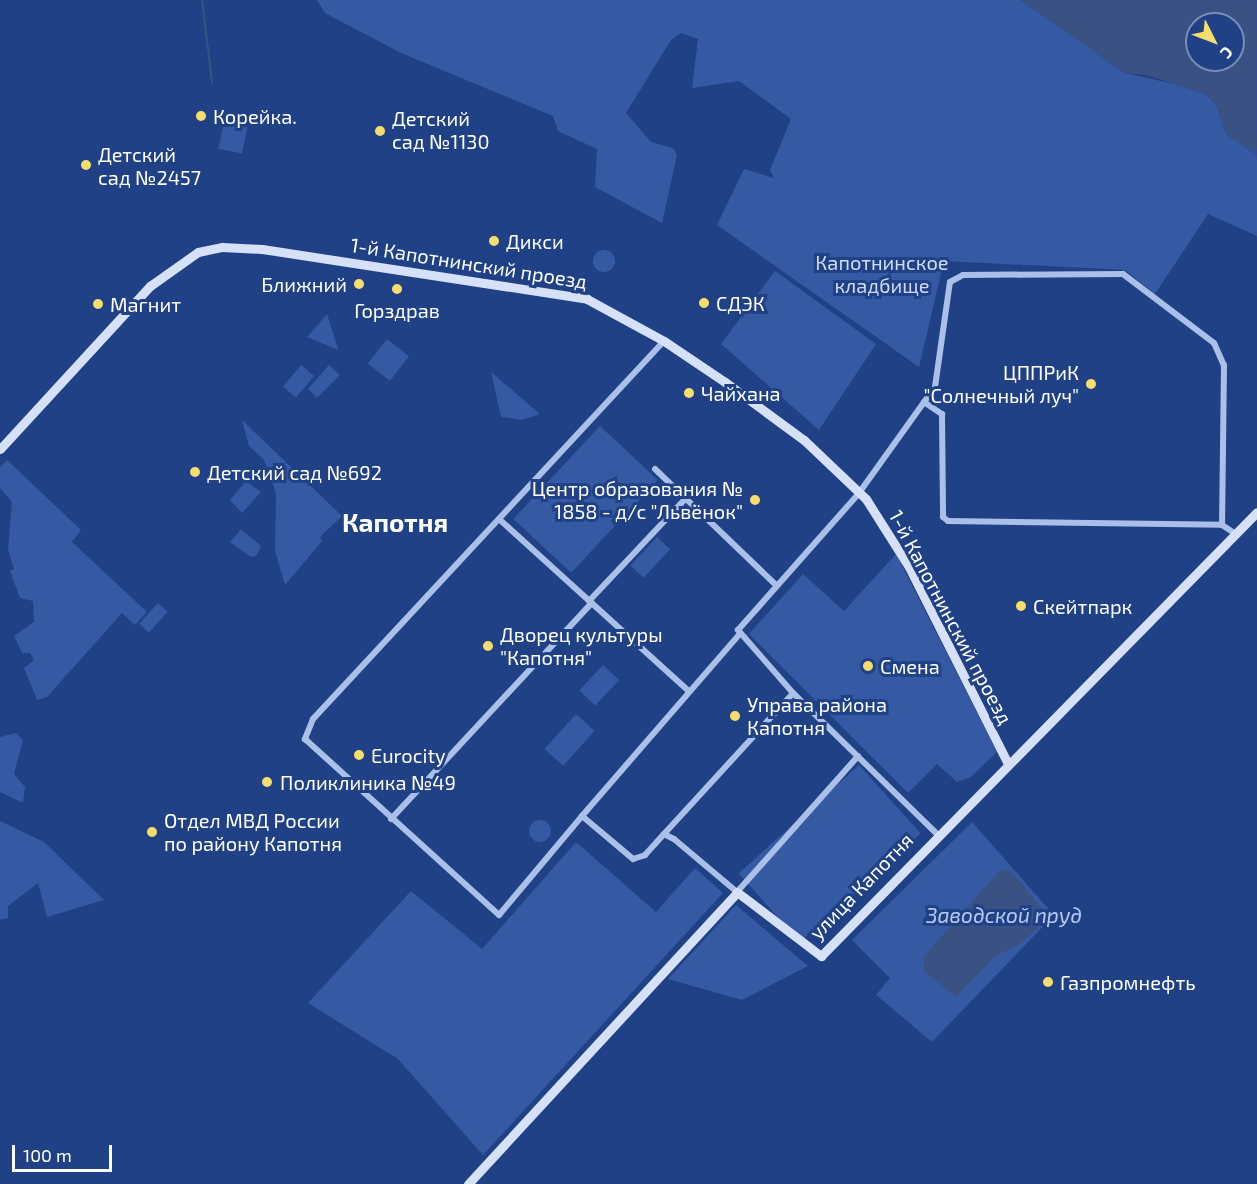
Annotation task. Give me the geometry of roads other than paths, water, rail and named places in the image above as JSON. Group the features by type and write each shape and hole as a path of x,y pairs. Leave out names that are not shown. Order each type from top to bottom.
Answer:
{"street":[{"name":"1-й Капотнинский проезд","path":"0,449 150,286 183,260 222,247 262,249 587,299 664,341 804,440 859,493 909,567 1008,764"},
{"path":"664,341 306,730 305,739 498,915 688,691 739,635 742,622 859,493 935,387 950,282 956,277 1123,274 1214,344 1221,354 1224,365 1222,525"},
{"path":"924,402 942,414 943,517 948,521 1222,525 1236,534"},
{"path":"655,469 776,585"},
{"path":"391,819 685,499"},
{"name":"улица Капотня","path":"737,892 821,956 937,834 1257,512"},
{"path":"500,519 688,691"},
{"path":"739,635 793,693 937,834"},
{"path":"582,816 633,859 645,855 793,693"},
{"path":"468,1184 737,892 858,756"},
{"path":"664,834 737,892"}],"water":[{"path":"1021,0 1257,0 1257,155 1226,134 1216,104 1205,94 1146,75 1125,73"},
{"name":"Заводской пруд","path":"1001,869 1013,873 1049,917 1020,944 996,956 956,997 924,971 924,956"}],"waterway":[{"path":"202,0 212,82"}],"place":[{"name":"Корейка.","path":"201,116"},
{"name":"Детский сад №1130","path":"380,131"},
{"name":"Детский сад №2457","path":"86,165"},
{"name":"Дикси","path":"494,241"},
{"name":"Ближний","path":"359,284"},
{"name":"Горздрав","path":"397,289"},
{"name":"СДЭК","path":"704,303"},
{"name":"Магнит","path":"98,304"},
{"name":"ЦППРиК \"Солнечный луч\"","path":"1091,384"},
{"name":"Чайхана","path":"689,393"},
{"name":"Детский сад №692","path":"195,472"},
{"name":"Центр образования № 1858 - д/с \"Львёнок\"","path":"755,500"},
{"name":"Скейтпарк","path":"1021,606"},
{"name":"Дворец культуры \"Капотня\"","path":"488,646"},
{"name":"Смена","path":"868,666"},
{"name":"Управа района Капотня","path":"735,716"},
{"name":"Eurocity","path":"359,755"},
{"name":"Поликлиника №49","path":"267,782"},
{"name":"Отдел МВД России по району Капотня","path":"152,832"},
{"name":"Газпромнефть","path":"1048,982"}],"district":[{"name":"Капотня","path":"395,522"}],"park label":[{"name":"Капотнинское кладбище","path":"882,274"}]}
